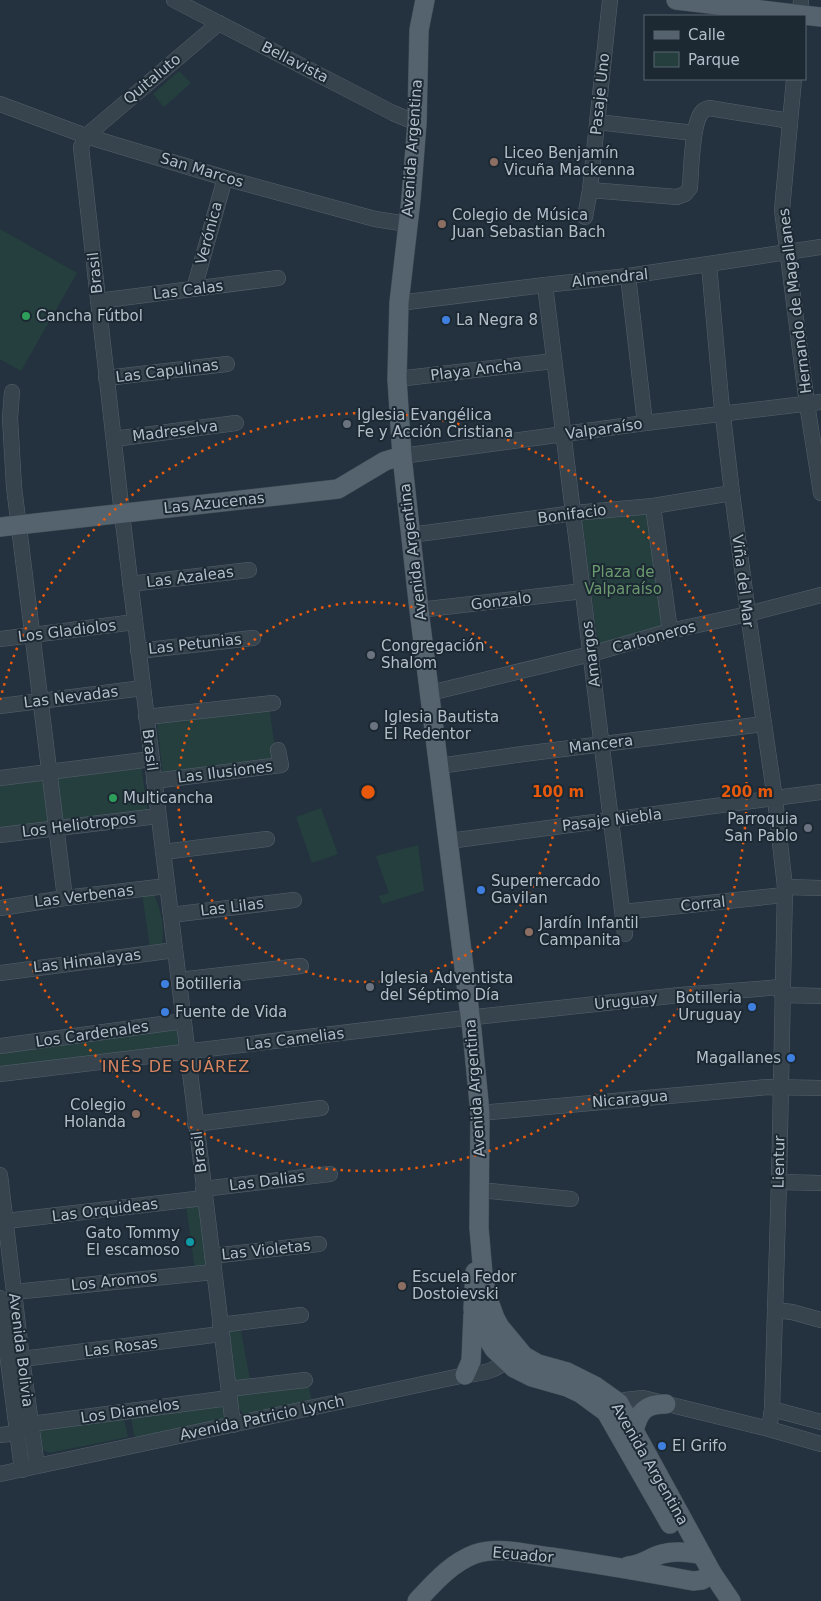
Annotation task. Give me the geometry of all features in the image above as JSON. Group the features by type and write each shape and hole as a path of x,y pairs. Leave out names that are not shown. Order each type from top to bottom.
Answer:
{"main road":[{"name":"Avenida Argentina","path":"425,0 419,30 417,122 411,199 398,304 397,379 402,456 419,610 449,842 480,1114 479,1228 475,1258 473,1309 494,1349 512,1356 524,1356 538,1364 567,1372 595,1386 634,1431 694,1553"},
{"path":"419,30 440,0"},
{"path":"676,0 801,10 821,17"},
{"name":"Las Azucenas","path":"9,526 338,489 385,461 402,456"},
{"name":"Avenida Argentina","path":"479,1228 483,1274 490,1307 512,1356"},
{"path":"465,1375 471,1361 473,1309"},
{"path":"634,1431 638,1418 645,1409 655,1405 666,1404"},
{"name":"Avenida Argentina","path":"612,1407 670,1523 694,1553"},
{"path":"662,1554 670,1541 670,1523"},
{"name":"Ecuador","path":"416,1601 455,1564 472,1555 488,1551 511,1552 617,1567 693,1581 707,1577"},
{"path":"694,1553 717,1601"},
{"name":"Ecuador","path":"617,1567 634,1566 662,1554 694,1553"},
{"path":"707,1577 731,1601"}],"street":[{"name":"Bellavista","path":"174,0 393,113 417,122"},
{"name":"Pasaje Uno","path":"585,217 590,190 610,0"},
{"name":"Quitaluto","path":"86,136 219,23"},
{"name":"Hernando de Magallanes","path":"794,80 782,210 814,403 821,491"},
{"name":"San Marcos","path":"0,104 86,136 224,178 375,219 407,224"},
{"path":"590,190 677,197 685,194 690,188 694,133 700,114 709,108 790,121"},
{"path":"597,122 694,133"},
{"name":"Brasil","path":"86,136 81,147 106,378 220,1330 233,1393 233,1424"},
{"name":"Verónica","path":"194,289 224,178"},
{"name":"Almendral","path":"398,304 628,276 821,247"},
{"name":"Viña del Mar","path":"709,265 732,493 774,799 784,891"},
{"path":"628,276 646,423"},
{"name":"Las Calas","path":"98,301 278,278"},
{"name":"Amargos","path":"545,285 624,934"},
{"name":"Playa Ancha","path":"397,379 554,361"},
{"name":"Las Capulinas","path":"106,378 227,364"},
{"path":"12,392 9,526 32,635 65,898"},
{"name":"Valparaíso","path":"402,456 646,423 814,403"},
{"name":"Madreselva","path":"114,439 236,423"},
{"name":"Bonifacio","path":"411,535 653,506 732,493"},
{"path":"653,506 670,631"},
{"name":"Las Azaleas","path":"130,584 250,570"},
{"name":"Gonzalo","path":"419,610 583,591"},
{"name":"Carboneros","path":"430,693 591,654 670,631 748,614 821,595"},
{"name":"Los Gladiolos","path":"0,640 135,622"},
{"name":"Las Petunias","path":"138,651 253,638"},
{"name":"Las Nevadas","path":"0,706 143,688"},
{"path":"146,717 273,702"},
{"name":"Mancera","path":"439,766 764,724"},
{"name":"Las Ilusiones","path":"154,781 281,765 278,750"},
{"path":"0,778 152,759"},
{"name":"Pasaje Niebla","path":"449,842 821,792"},
{"name":"Los Heliotropos","path":"0,835 158,816"},
{"path":"163,852 266,839"},
{"name":"Las Verbenas","path":"0,908 167,886"},
{"name":"Corral","path":"622,912 821,888"},
{"name":"Lientur","path":"769,1429 772,1408 779,1182 784,891"},
{"name":"Las Lilas","path":"171,914 294,900"},
{"name":"Las Himalayas","path":"0,973 175,950"},
{"path":"178,980 301,966"},
{"name":"Uruguay","path":"470,1018 680,996 782,991 821,996"},
{"name":"Las Camelias","path":"0,1074 470,1018"},
{"name":"Los Cardenales","path":"0,1046 184,1022"},
{"name":"Nicaragua","path":"480,1114 768,1086 821,1088"},
{"path":"195,1124 321,1108"},
{"name":"Las Dalias","path":"204,1194 330,1174"},
{"name":"Avenida Bolivia","path":"0,1175 31,1424 29,1468"},
{"path":"779,1182 821,1183"},
{"path":"480,1190 571,1199"},
{"name":"Las Orquideas","path":"6,1221 204,1194"},
{"name":"Las Violetas","path":"213,1264 319,1244"},
{"name":"Los Aromos","path":"14,1292 213,1264"},
{"name":"Avenida Bolivia","path":"0,1303 4,1372 18,1433 29,1468"},
{"path":"775,1310 792,1312 821,1320"},
{"name":"Las Rosas","path":"22,1359 220,1330 301,1315"},
{"name":"Avenida Patricio Lynch","path":"0,1474 465,1375 486,1373 512,1356"},
{"name":"Los Diamelos","path":"31,1424 305,1380"},
{"path":"612,1407 638,1398 769,1429 821,1444"},
{"path":"772,1408 821,1422"},
{"path":"0,1436 18,1433"}],"green space":[{"path":"179,71 191,83 164,107 153,94"},
{"name":"Cancha Fútbol","path":"0,229 77,273 21,371 0,359"},
{"name":"Plaza de Valparaíso","path":"643,511 650,520 662,630 600,647 597,638 582,519"},
{"path":"269,706 277,761 163,775 157,722"},
{"path":"141,765 148,813 0,830 0,781"},
{"path":"321,808 338,854 312,863 296,817"},
{"path":"418,845 424,891 382,904 379,896 389,893 376,856"},
{"path":"153,893 162,919 163,939 162,946 150,948 142,894"},
{"path":"177,1027 178,1046 0,1069 0,1050"},
{"path":"199,1204 208,1270 195,1270 186,1205"},
{"path":"240,1326 251,1385 307,1377 312,1403 246,1417 238,1407 227,1327"},
{"path":"223,1401 225,1420 136,1437 134,1435 130,1412"},
{"path":"123,1414 128,1437 49,1453 41,1449 38,1425"}],"place":[{"name":"Liceo Benjamín Vicuña Mackenna","path":"494,162"},
{"name":"Colegio de Música Juan Sebastian Bach","path":"442,224"},
{"name":"Cancha Fútbol","path":"26,316"},
{"name":"La Negra 8","path":"446,320"},
{"name":"Iglesia Evangélica Fe y Acción Cristiana","path":"347,424"},
{"name":"Congregación Shalom","path":"371,655"},
{"name":"Iglesia Bautista El Redentor","path":"374,726"},
{"name":"Multicancha","path":"113,798"},
{"name":"Parroquia San Pablo","path":"808,828"},
{"name":"Supermercado Gavilan","path":"481,890"},
{"name":"Jardín Infantil Campanita","path":"529,932"},
{"name":"Botilleria","path":"165,984"},
{"name":"Iglesia Adventista del Séptimo Día","path":"370,987"},
{"name":"Botilleria Uruguay","path":"752,1007"},
{"name":"Fuente de Vida","path":"165,1012"},
{"name":"Magallanes","path":"791,1058"},
{"name":"Colegio Holanda","path":"136,1114"},
{"name":"Gato Tommy El escamoso","path":"190,1242"},
{"name":"Escuela Fedor Dostoievski","path":"402,1286"},
{"name":"El Grifo","path":"662,1446"}],"district":[{"name":"INÉS DE SUÁREZ","path":"176,1066"}]}
